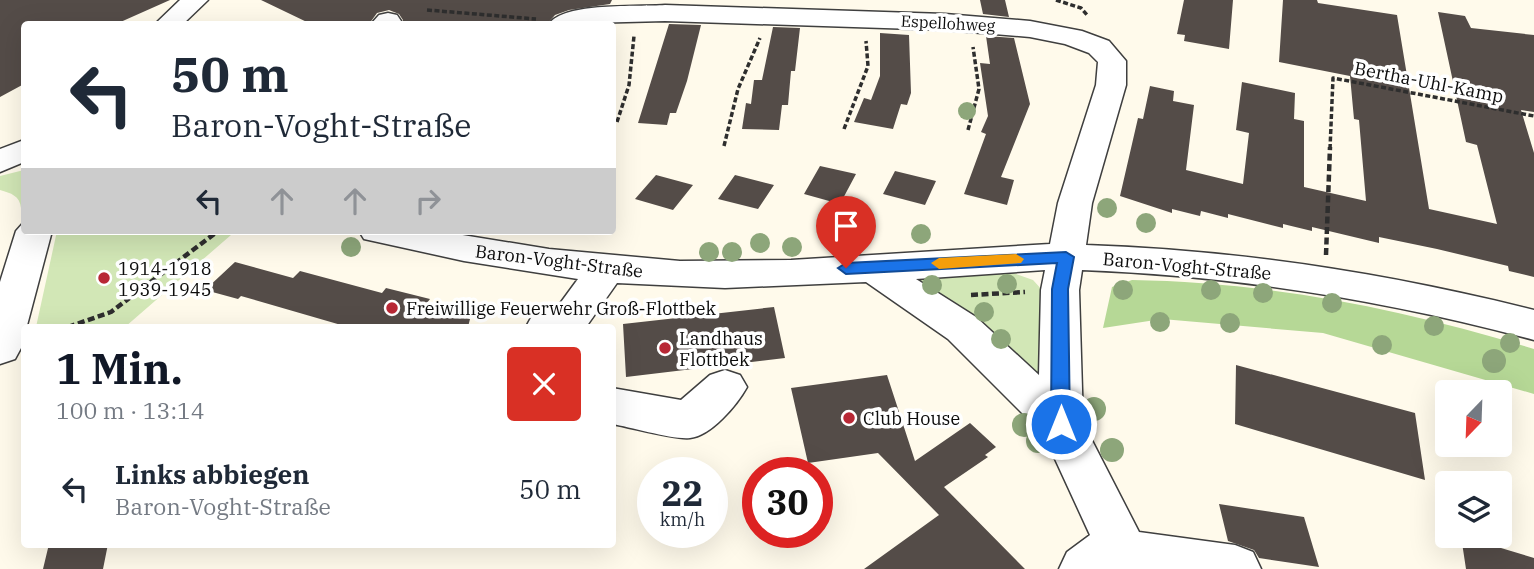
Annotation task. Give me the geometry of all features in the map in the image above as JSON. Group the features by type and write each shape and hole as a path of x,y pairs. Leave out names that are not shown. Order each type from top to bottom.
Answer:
{"street":[{"path":"171,21 195,0"},
{"name":"Espellohweg","path":"567,21 636,14 865,19 968,24 1101,40 1112,61 1111,85 1075,203 1060,289 1061,424"},
{"path":"0,137 21,147"},
{"path":"0,162 21,150"},
{"path":"0,348 33,235"},
{"name":"Baron-Voght-Straße","path":"397,235 511,258 605,271 729,275 1066,257 1204,264 1332,280 1494,314 1534,326"},
{"path":"870,267 962,328 1061,424 1115,559 1235,569"},
{"path":"562,324 605,271"},
{"path":"616,407 689,420 725,387"}],"path":[{"path":"427,10 567,21"},
{"path":"617,122 629,85 636,14"},
{"path":"724,146 738,89 768,16"},
{"path":"844,129 867,66 865,19"},
{"path":"968,24 981,86 980,100 968,130"},
{"name":"Bertha-Uhl-Kamp","path":"1326,259 1326,178 1331,164 1333,78 1534,117"},
{"path":"77,324 111,312 213,235"},
{"path":"962,296 1029,292"}],"green space":[{"path":"21,171 21,208 17,198 0,190 0,176"},
{"path":"56,235 231,235 128,324 37,324"},
{"path":"1013,273 1033,280 1043,291 1043,389 907,279"},
{"path":"1132,280 1234,286 1335,300 1435,322 1534,349 1534,394 1512,388 1512,380 1486,380 1323,333 1162,319 1103,328 1112,287"}],"building":[{"path":"0,0 170,0 123,21 21,21 21,86 0,97"},
{"path":"261,0 612,0 610,4 569,10 555,15 550,21 403,21 399,14 389,10 377,13 371,21 305,21"},
{"path":"980,0 1005,0 1009,17 983,14"},
{"path":"1184,0 1233,0 1229,49 1184,41 1185,35 1177,34"},
{"path":"1283,0 1317,0 1318,3 1397,15 1429,209 1497,224 1477,145 1466,142 1438,12 1465,16 1471,28 1534,35 1534,112 1521,110 1534,153 1534,277 1509,271 1508,266 1379,237 1379,243 1312,227 1312,231 1283,224 1283,228 1228,214 1228,218 1201,211 1200,216 1172,209 1172,213 1120,196 1138,118 1143,119 1150,86 1174,91 1173,101 1194,105 1186,170 1243,184 1249,133 1236,130 1242,82 1295,93 1294,119 1304,121 1304,187 1366,201 1359,120 1354,119 1350,76 1279,62"},
{"path":"669,24 701,25 687,81 676,113 670,113 667,125 638,123"},
{"path":"773,27 800,28 795,71 791,71 788,105 782,105 779,130 742,129 746,103 751,104 754,80 762,80"},
{"path":"880,33 909,35 911,93 907,105 901,104 893,129 854,122 864,98 871,100 880,76"},
{"path":"986,36 1014,38 1030,104 1001,177 1014,180 1007,205 964,194 986,134 981,132 988,116 980,63 990,64"},
{"path":"820,166 856,174 840,204 804,194"},
{"path":"895,171 936,181 925,205 883,194"},
{"path":"656,175 693,185 673,210 635,199"},
{"path":"735,175 774,185 758,209 718,199"},
{"path":"235,262 293,278 300,271 382,293 386,288 430,299 424,307 470,319 469,324 338,324 241,296 238,299 205,290"},
{"path":"774,307 785,358 626,377 623,324"},
{"path":"1236,365 1415,413 1425,480 1235,424"},
{"path":"887,375 915,461 970,423 996,447 985,455 988,457 944,487 1025,569 864,569 939,515 878,453 833,459 833,457 807,457 791,388"},
{"path":"1219,504 1304,517 1319,567 1259,558 1254,550 1228,541"},
{"path":"48,548 107,548 103,569 43,569"},
{"path":"1463,548 1501,548 1534,558 1534,569 1466,569"}],"slow traffic":[{"path":"939,263 1016,259"}],"place":[{"name":"1914-1918 1939-1945","path":"104,278"},
{"name":"Freiwillige Feuerwehr Groß-Flottbek","path":"392,308"},
{"name":"Landhaus Flottbek","path":"665,348"},
{"name":"Club House","path":"849,418"}],"route":[{"path":"846,268 1066,257 1060,289 1061,424"}]}
